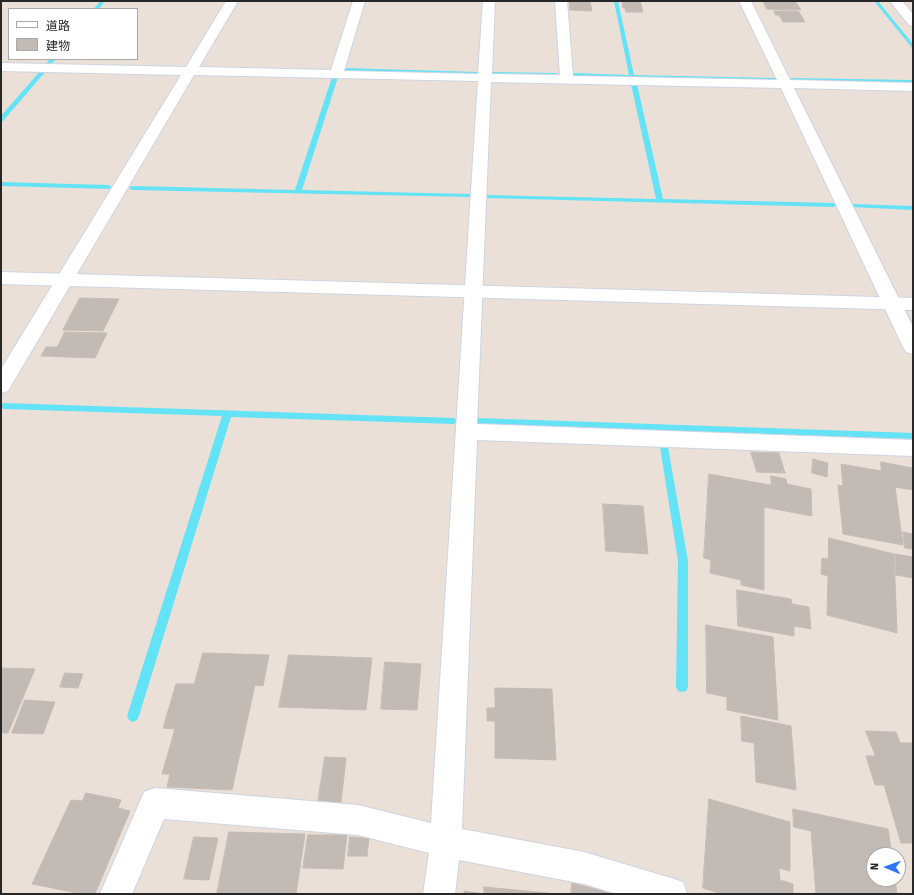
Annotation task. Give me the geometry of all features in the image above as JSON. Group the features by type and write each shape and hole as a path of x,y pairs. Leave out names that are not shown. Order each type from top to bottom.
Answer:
{"street":[{"path":"1,386 232,1"},
{"path":"336,74 359,1"},
{"path":"439,894 446,842 489,1"},
{"path":"561,1 567,79"},
{"path":"745,1 913,347"},
{"path":"896,1 913,20"},
{"path":"1,67 913,87"},
{"path":"1,278 913,304"},
{"path":"466,432 913,448"},
{"path":"116,894 154,803 358,820 446,842 584,868 671,894"}],"building":[{"path":"567,1 590,1 592,11 570,10 569,2"},
{"path":"623,1 640,1 643,12 626,12 625,8 623,8"},
{"path":"763,1 795,1 801,10 767,9"},
{"path":"774,11 799,12 805,22 783,22 779,15 776,15"},
{"path":"80,298 119,299 103,331 63,330"},
{"path":"65,332 107,333 95,358 41,356 46,347 57,347"},
{"path":"751,452 779,453 785,473 757,472"},
{"path":"813,459 828,463 827,477 812,473"},
{"path":"881,462 913,468 913,490 895,487 903,545 843,534 838,485 843,486 841,464 881,471"},
{"path":"709,474 764,484 764,590 741,585 741,580 710,573 711,560 704,558"},
{"path":"771,476 786,479 787,484 811,489 812,516 764,507 764,484 771,485"},
{"path":"603,504 643,506 648,554 606,551"},
{"path":"903,532 913,534 913,549 905,548"},
{"path":"829,538 894,554 897,633 827,615 828,576 821,574 822,558 828,559"},
{"path":"895,554 913,557 913,578 896,575"},
{"path":"737,590 791,599 792,604 809,607 811,629 794,626 794,636 738,626"},
{"path":"706,625 773,637 778,720 727,710 727,697 707,693"},
{"path":"203,653 269,655 263,686 255,685 232,790 167,787 170,774 162,774 175,729 163,728 176,684 194,684"},
{"path":"289,655 372,658 366,710 279,707"},
{"path":"385,662 421,664 417,710 381,709"},
{"path":"1,668 35,669 8,733 1,733"},
{"path":"65,673 83,674 78,688 60,687"},
{"path":"495,688 552,689 556,760 495,758 495,721 487,721 487,708 495,708"},
{"path":"25,700 55,702 43,734 12,733"},
{"path":"741,716 791,726 796,790 756,782 754,743 742,741"},
{"path":"866,731 896,732 900,743 913,743 913,843 901,843 884,785 875,785 866,756 875,756"},
{"path":"325,757 346,758 341,803 318,802"},
{"path":"86,793 121,800 118,808 130,811 95,894 82,894 32,884 71,800 82,801"},
{"path":"709,799 790,822 790,871 779,868 780,880 793,884 793,894 722,894 703,888"},
{"path":"793,809 888,829 891,847 866,847 866,887 896,887 897,894 816,894 811,831 794,827"},
{"path":"229,832 305,834 296,894 217,894"},
{"path":"308,835 347,835 343,869 303,868"},
{"path":"194,837 218,838 209,880 184,879"},
{"path":"350,837 369,838 367,856 348,856"},
{"path":"572,883 615,894 571,894"},
{"path":"484,887 548,893 548,894 484,894"},
{"path":"464,891 484,894 464,894"}],"waterway":[{"path":"97,8 103,1"},
{"path":"616,1 632,76"},
{"path":"876,1 913,47"},
{"path":"48,65 52,60"},
{"path":"345,70 478,74"},
{"path":"1,120 43,71"},
{"path":"492,74 556,75"},
{"path":"575,75 776,80"},
{"path":"298,192 335,77"},
{"path":"792,80 911,82"},
{"path":"634,84 660,201"},
{"path":"1,184 109,187"},
{"path":"132,188 298,192"},
{"path":"298,192 469,196"},
{"path":"486,197 660,201"},
{"path":"660,201 834,205"},
{"path":"853,206 913,208"},
{"path":"4,406 454,421"},
{"path":"133,716 227,414"},
{"path":"478,421 913,436"},
{"path":"664,447 683,561 682,687"}]}
